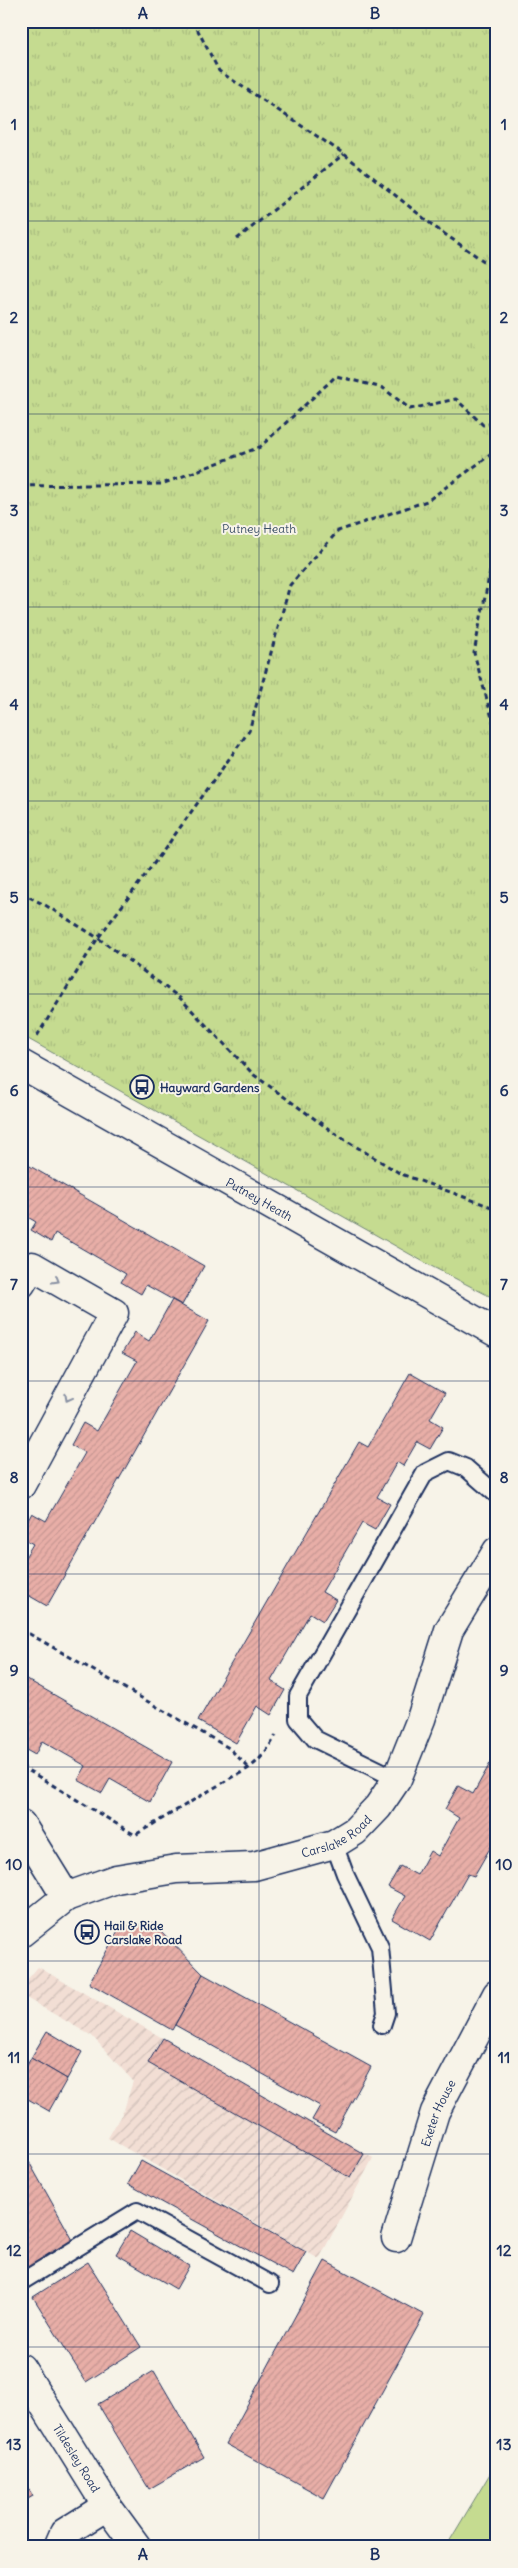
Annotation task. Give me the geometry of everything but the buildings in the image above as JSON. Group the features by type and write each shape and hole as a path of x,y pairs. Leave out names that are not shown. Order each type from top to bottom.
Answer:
{"street":[{"name":"Putney Heath","path":"21,1064 497,1333"},
{"path":"21,1284 32,1266 114,1313 21,1485"},
{"name":"Carslake Road","path":"21,1933 66,1896 116,1879 176,1869 254,1866 334,1844 355,1831 378,1807 397,1779 421,1719 449,1630 497,1551"},
{"path":"21,1824 66,1896"},
{"name":"Exeter House","path":"396,2238 435,2112 497,1994"},
{"name":"Tildesley Road","path":"21,2368 107,2506 137,2547"},
{"path":"58,2547 64,2533 107,2506"}],"lane":[{"path":"397,1779 315,1739 298,1719 298,1696 425,1473 449,1461 466,1468 497,1495"},
{"path":"334,1844 345,1874 380,1947 386,2013 382,2025"},
{"path":"21,2282 138,2211 270,2284"}],"path":[{"path":"193,21 219,71 344,154 436,228 488,264 497,277"},
{"path":"237,239 344,154"},
{"path":"21,486 162,484 260,447 336,376 383,388 410,409 456,399 483,425 497,422"},
{"path":"36,1037 98,938 249,731 290,585 338,531 427,501 497,450"},
{"path":"497,536 474,653 494,725 497,755"},
{"path":"488,578 497,579"},
{"path":"21,893 45,905 98,938 180,998 254,1075 337,1135 401,1174 497,1209"},
{"path":"21,1629 229,1748 250,1769"},
{"path":"21,1766 135,1835 234,1776 250,1769 265,1755 280,1728 298,1719"}],"shaded area":[{"path":"38,1967 373,2158 319,2259 108,2138 124,2110 133,2081 92,2036 21,1995 21,1987"}],"green space":[{"name":"Putney Heath","path":"21,21 497,21 497,1300 431,1266 21,1035"},
{"path":"497,2462 497,2547 446,2547"}],"place":[{"name":"Hayward Gardens","path":"142,1087"},
{"name":"Hail & Ride Carslake Road","path":"87,1932"}]}
